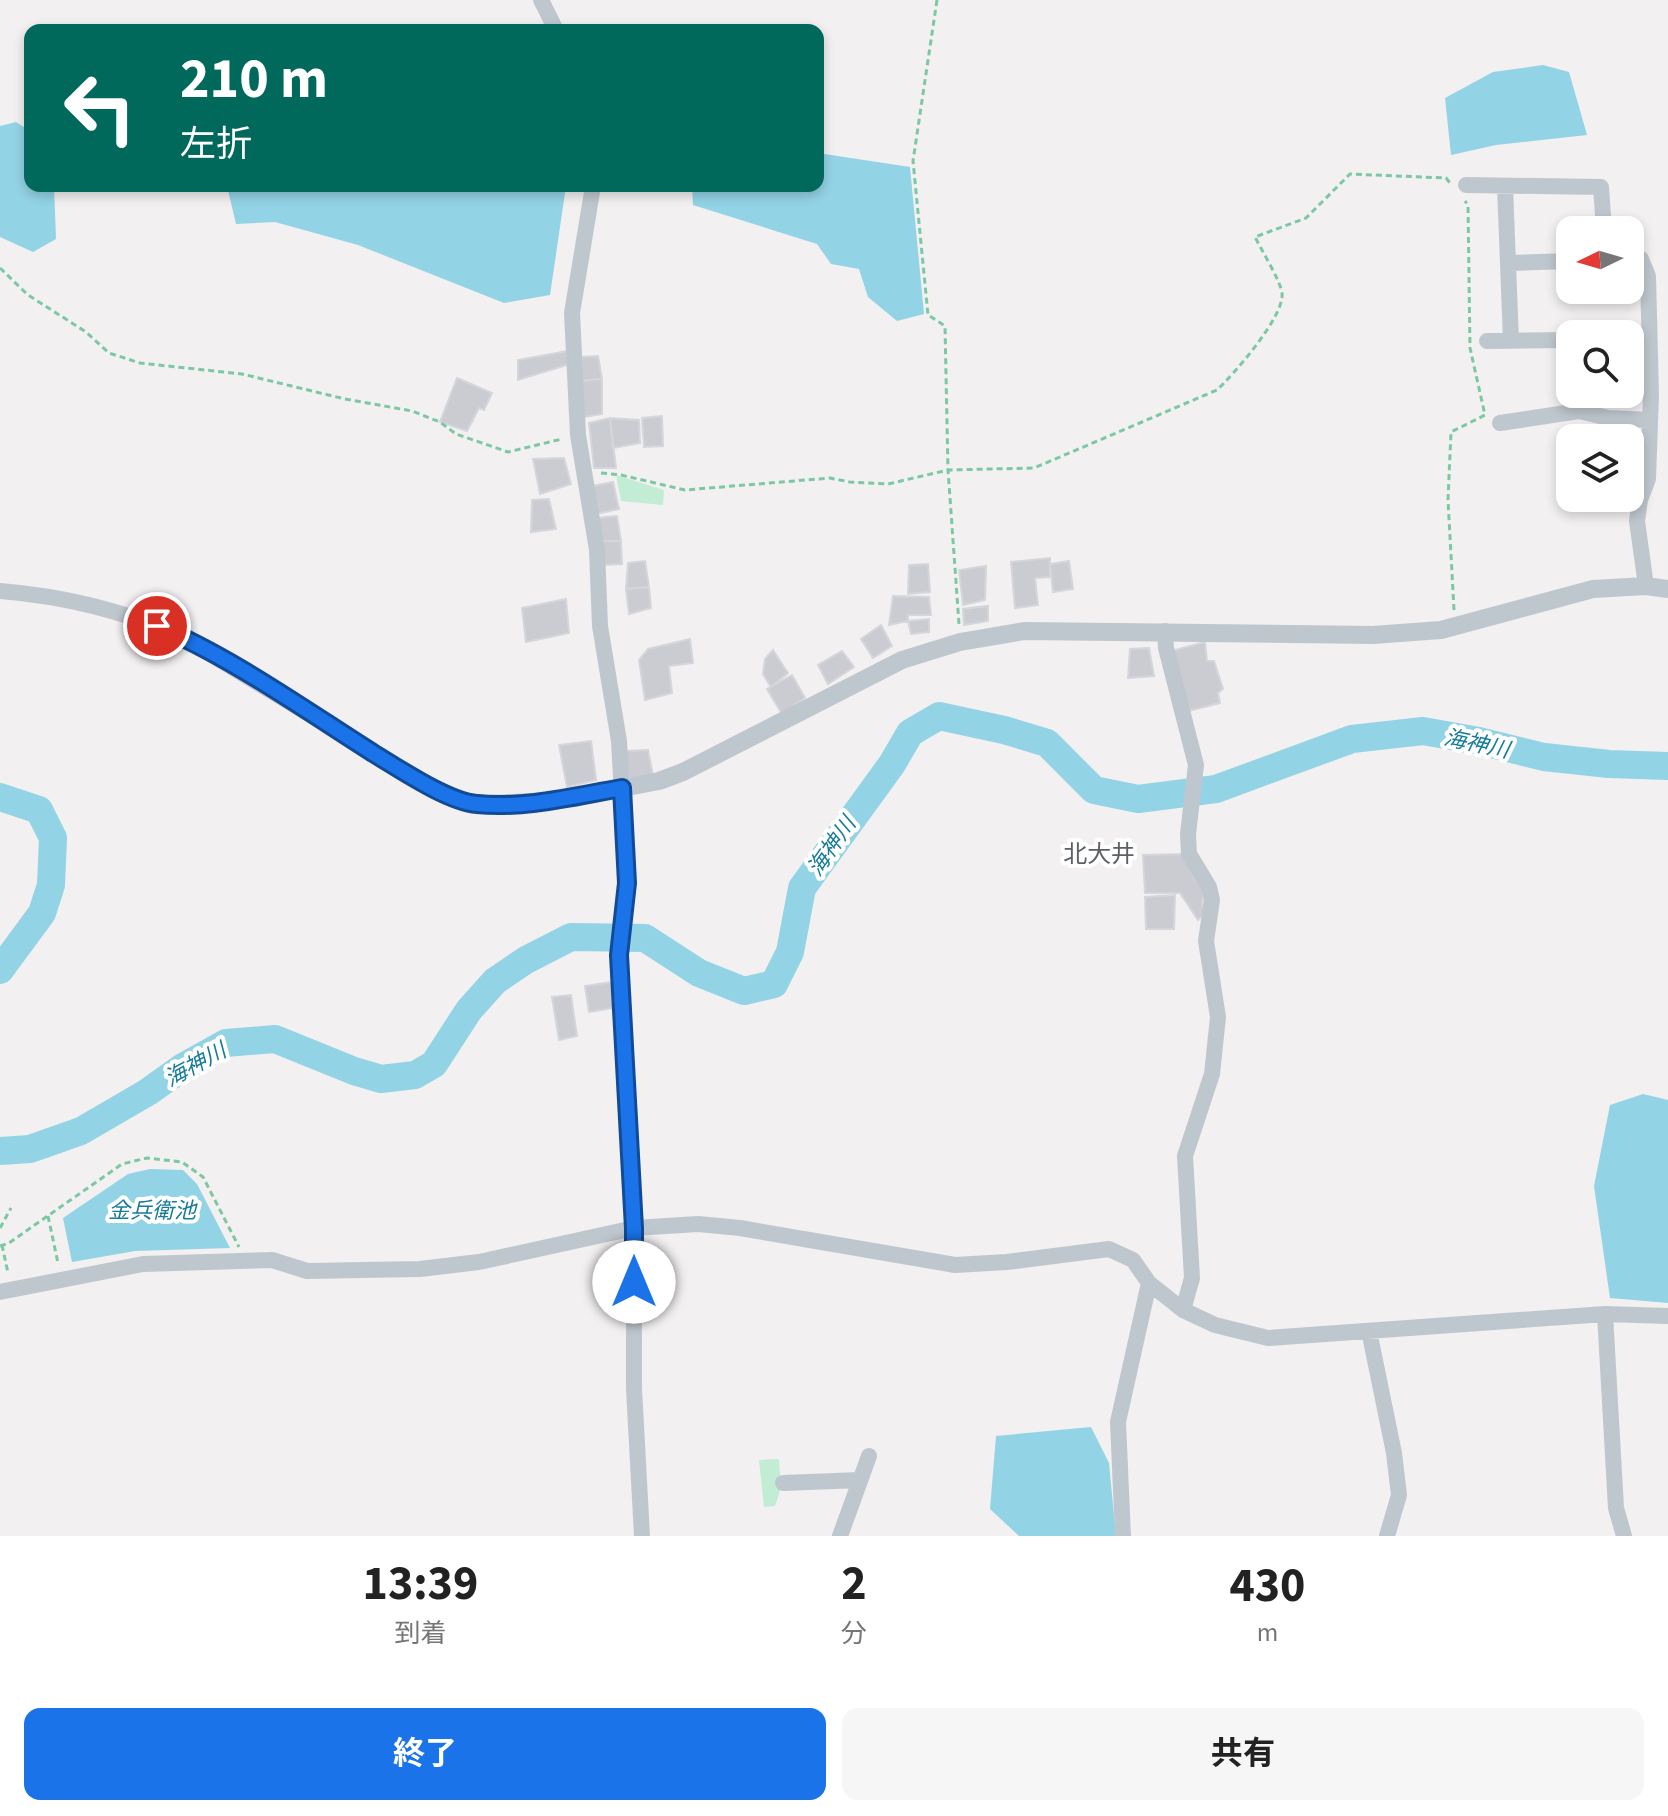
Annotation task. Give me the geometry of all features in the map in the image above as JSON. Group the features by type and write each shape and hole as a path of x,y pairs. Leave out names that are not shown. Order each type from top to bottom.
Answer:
{"street":[{"path":"541,0 553,24"},
{"path":"1505,186 1511,341"},
{"path":"1460,190 1505,186 1601,187 1603,216"},
{"path":"592,192 572,313 578,435 597,550 600,626 619,741 622,788 627,883 619,955 634,1228 634,1389 642,1536"},
{"path":"1508,263 1556,261"},
{"path":"1644,266 1648,276 1650,420 1648,479 1640,500 1637,521 1646,586"},
{"path":"1644,339 1649,339"},
{"path":"1487,341 1556,340"},
{"path":"1500,423 1579,411 1608,418 1650,420"},
{"path":"0,591 48,595 121,613 179,635 422,783 473,804 549,800 659,781 683,772 902,660 960,642 1024,631 1373,635 1441,630 1593,589 1646,586 1668,589"},
{"path":"1165,631 1166,648 1197,775 1188,834 1189,854 1209,887 1212,900 1206,941 1218,1017 1212,1074 1185,1156 1192,1278 1183,1310"},
{"path":"5,1286 62,1280 143,1264 272,1260 307,1271 420,1269 479,1262 634,1228 698,1224 740,1228 955,1265 1109,1249 1133,1260 1149,1283 1183,1310 1215,1325 1268,1338 1605,1314 1668,1316"},
{"path":"1123,1536 1118,1422 1149,1283"},
{"path":"1605,1314 1616,1508 1624,1536"},
{"path":"1369,1331 1394,1453 1399,1495 1387,1536"},
{"path":"840,1536 869,1456"},
{"path":"783,1483 860,1480"}],"path":[{"path":"937,0 913,161 928,315 945,326 948,470 960,642"},
{"path":"585,472 621,475 685,490 830,478 888,484 948,470 1034,468 1217,390 1232,376 1277,314 1282,293 1255,237 1306,218 1350,174 1446,178 1460,190 1468,205 1470,348 1485,415 1451,432 1448,500 1455,626"},
{"path":"0,268 28,295 86,332 109,353 140,363 242,374 345,399 412,411 440,422 456,434 508,452 578,435"},
{"path":"5,1286 1,1246 122,1164 147,1158 182,1162 203,1177 246,1261"},
{"path":"0,1228 11,1208"},
{"path":"48,1216 62,1280"}],"green space":[{"path":"616,475 664,490 663,505 621,501"},
{"path":"779,1459 781,1488 775,1506 764,1507 759,1460"}],"water":[{"path":"1543,65 1569,72 1587,135 1496,145 1451,155 1445,98 1493,72"},
{"path":"16,122 24,127 24,192 54,192 56,239 33,252 0,237 0,126"},
{"path":"824,154 910,167 924,314 897,321 868,297 859,269 831,264 817,244 693,205 692,192 824,192"},
{"path":"228,192 565,192 550,295 504,303 358,245 275,222 236,224"},
{"path":"1643,1094 1668,1100 1668,1303 1610,1298 1594,1186 1610,1105"},
{"name":"金兵衛池","path":"150,1169 183,1170 197,1184 230,1248 135,1251 72,1262 63,1218 128,1174"},
{"path":"1091,1427 1109,1463 1116,1536 1019,1536 990,1509 996,1436"}],"building":[{"path":"568,351 570,364 518,380 518,360"},
{"path":"598,356 602,379 581,381 582,357"},
{"path":"457,378 492,393 484,410 479,408 467,431 440,422"},
{"path":"602,379 602,414 584,417 581,381"},
{"path":"662,416 663,446 644,447 642,418"},
{"path":"610,418 616,468 594,468 589,423"},
{"path":"610,418 639,420 640,443 613,448"},
{"path":"564,458 571,484 540,494 533,459"},
{"path":"613,482 619,509 596,514 592,486"},
{"path":"549,499 556,529 531,532 532,500"},
{"path":"617,516 621,541 601,541 597,518"},
{"path":"601,541 621,541 622,564 604,565"},
{"path":"1050,558 1050,577 1035,578 1038,605 1015,608 1011,562"},
{"path":"645,561 649,587 626,589 628,563"},
{"path":"1069,561 1073,589 1053,592 1050,564"},
{"path":"928,564 930,592 908,594 909,565"},
{"path":"986,566 985,600 963,605 959,570"},
{"path":"649,587 651,608 629,614 626,589"},
{"path":"893,596 929,597 931,615 908,615 908,621 889,625"},
{"path":"566,599 569,633 526,642 522,608"},
{"path":"988,606 988,621 964,625 963,609"},
{"path":"929,619 929,632 911,634 908,621"},
{"path":"881,625 892,646 873,658 861,639"},
{"path":"690,639 693,663 669,666 672,693 645,700 639,660 648,649"},
{"path":"1205,642 1207,661 1214,661 1223,689 1218,693 1220,703 1188,711 1168,652"},
{"path":"1149,648 1154,676 1128,678 1130,649"},
{"path":"773,650 788,673 771,687 763,674 765,659"},
{"path":"842,651 854,667 828,684 818,665"},
{"path":"792,675 805,698 782,714 767,689"},
{"path":"591,741 596,780 567,787 559,745"},
{"path":"648,750 653,775 626,782 625,751"},
{"path":"1183,854 1194,878 1204,889 1202,905 1205,913 1198,920 1180,893 1145,893 1143,855"},
{"path":"1175,895 1174,929 1146,929 1145,897"},
{"path":"612,982 613,1008 589,1012 585,986"},
{"path":"571,995 577,1036 559,1040 552,997"}],"waterway":[{"name":"海神川","path":"0,1151 30,1149 81,1131 226,1043 275,1039 381,1079 415,1075 434,1064 469,1010 495,981 526,960 571,937 645,938 699,973 744,991 774,984 790,952 802,888 892,764 910,733 939,716 1047,743 1094,790 1138,799 1216,789 1352,739 1423,731 1544,757 1668,766"},
{"name":"海神川","path":"0,797 39,810 53,838 51,885 42,913 0,970"}],"district":[{"name":"北大井","path":"1099,854"}],"route":[{"path":"157,626 179,635 274,690 422,783 473,804 549,800 622,788 627,883 619,955 634,1228 634,1282"}]}
